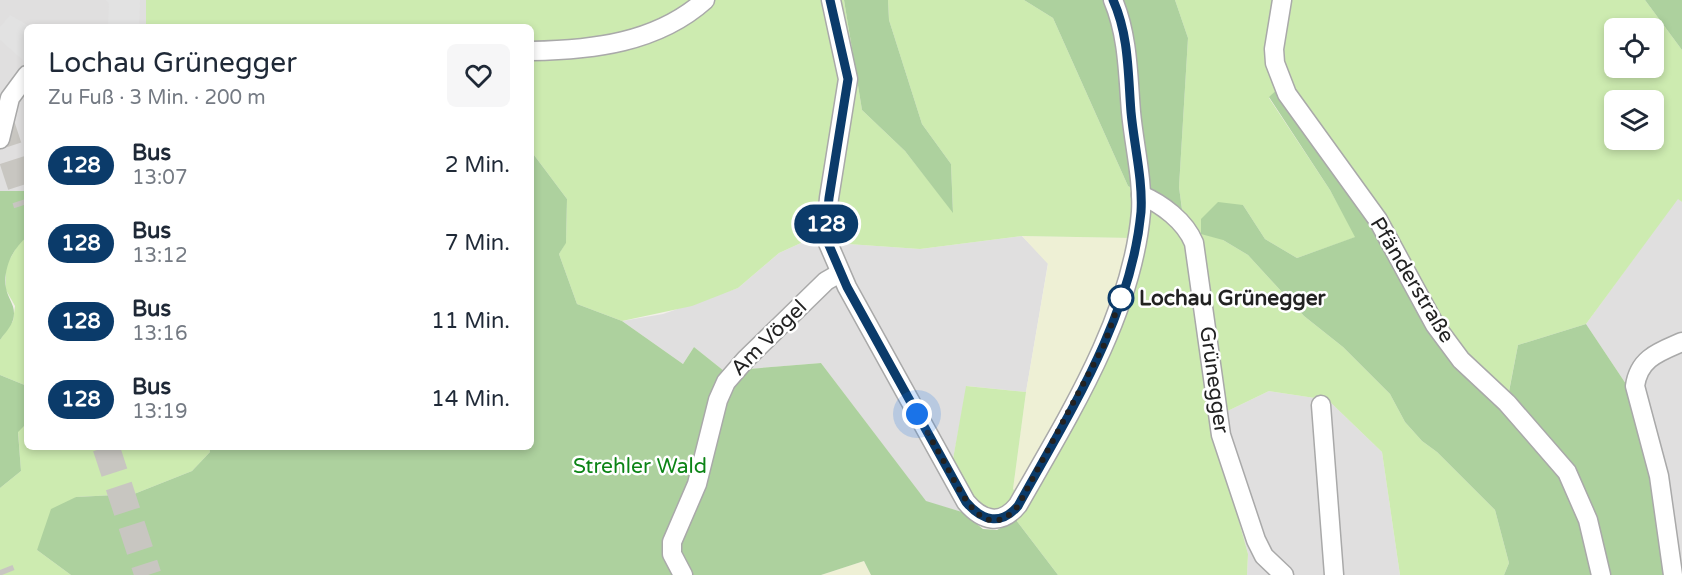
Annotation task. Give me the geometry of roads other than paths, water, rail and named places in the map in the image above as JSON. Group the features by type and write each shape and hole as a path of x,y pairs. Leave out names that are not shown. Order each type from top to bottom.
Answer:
{"street":[{"path":"534,51 576,51 616,44 682,18 705,0"},
{"path":"831,0 848,79 826,229 840,273 966,502 983,518 993,520 1005,517 1018,506 1104,345 1122,295 1137,234 1141,195 1127,60 1113,0"},
{"name":"Pfänderstraße","path":"1282,0 1274,49 1275,63 1287,94 1378,220 1435,325 1461,360 1507,403 1568,472 1588,520 1601,575"},
{"path":"0,140 10,98 24,79"},
{"name":"Grünegger","path":"1141,195 1158,204 1175,218 1187,230 1194,243 1221,435 1256,540 1264,556 1284,575"},
{"name":"Am Vögel","path":"683,575 672,554 672,542 697,484 718,400 726,382 746,359 826,281 840,273"},
{"path":"1673,575 1659,476 1635,386 1637,375 1646,360 1682,342"},
{"path":"1321,405 1334,575"}],"tunnel":[{"path":"0,121 24,195"},
{"path":"107,450 148,575"},
{"path":"0,570 2,575"}],"place":[{"name":"Lochau Grünegger","path":"1121,298"}],"park label":[{"name":"Strehler Wald","path":"640,466"}]}
